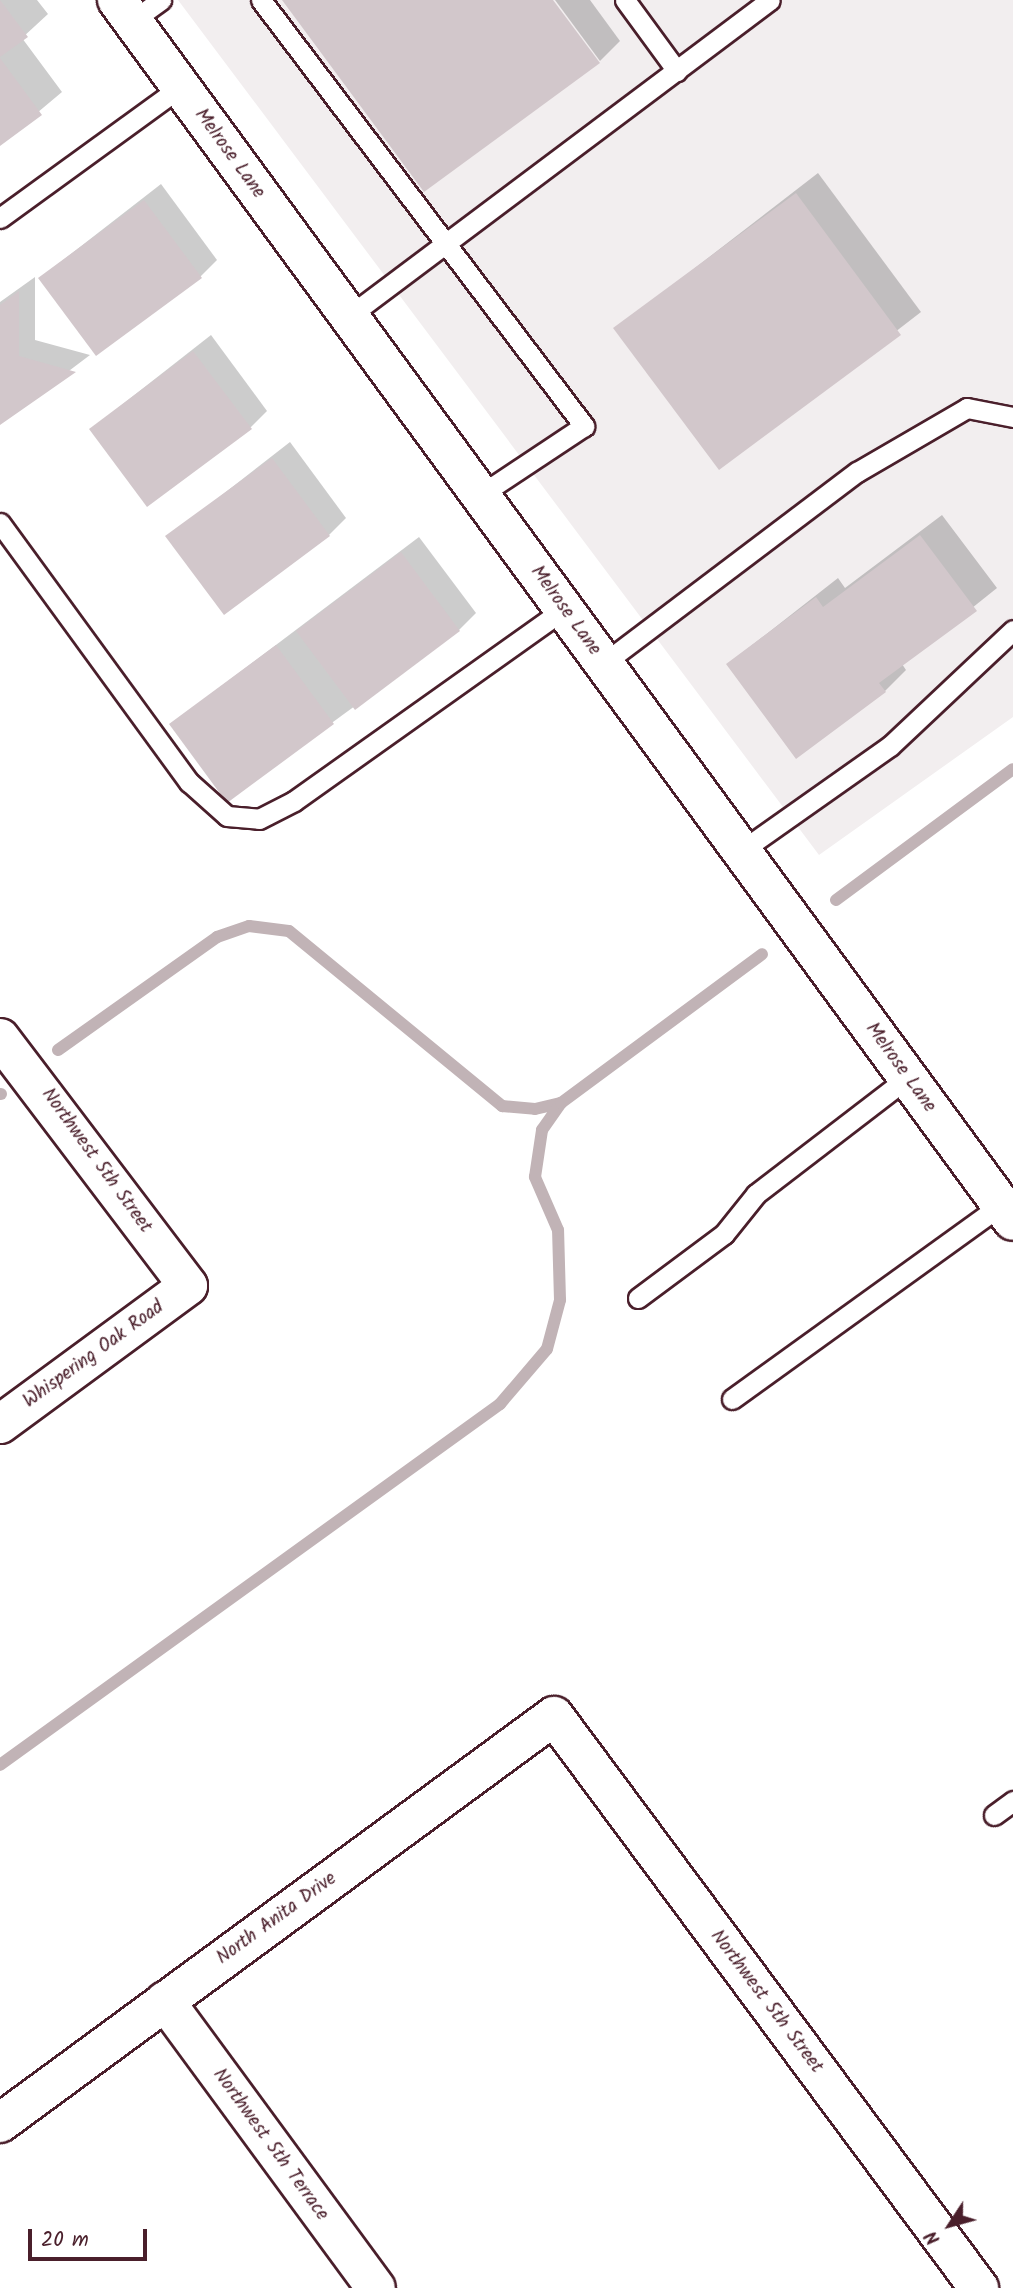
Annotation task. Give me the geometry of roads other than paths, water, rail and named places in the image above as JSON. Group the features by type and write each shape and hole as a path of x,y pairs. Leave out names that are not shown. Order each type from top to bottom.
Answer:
{"street":[{"name":"Melrose Lane","path":"137,7 180,87 1007,1213"},
{"name":"Northwest 5th Street","path":"0,1038 188,1286"},
{"name":"Whispering Oak Road","path":"0,1424 188,1286"},
{"name":"Northwest 5th Street","path":"554,1716 979,2288"},
{"name":"North Anita Drive","path":"0,2123 554,1716"},
{"name":"Northwest 5th Terrace","path":"165,2001 376,2288"}],"lane":[{"path":"261,0 584,426 480,495"},
{"path":"625,0 677,71"},
{"path":"349,316 770,0"},
{"path":"0,218 180,87"},
{"path":"604,663 857,472 967,408 1013,416"},
{"path":"0,523 189,782 226,816 259,819 294,801 564,609"},
{"path":"741,851 890,746 1013,630"},
{"path":"638,1298 724,1234 756,1194 907,1078"},
{"path":"732,1399 1007,1213"},
{"path":"994,1815 1013,1801"}],"waterway":[{"path":"836,900 1013,769"},
{"path":"58,1050 217,937 249,926 289,931 502,1106 535,1109 561,1103"},
{"path":"0,1765 500,1404 547,1349 560,1300 558,1230 535,1177 542,1130 561,1103 762,954"}]}
